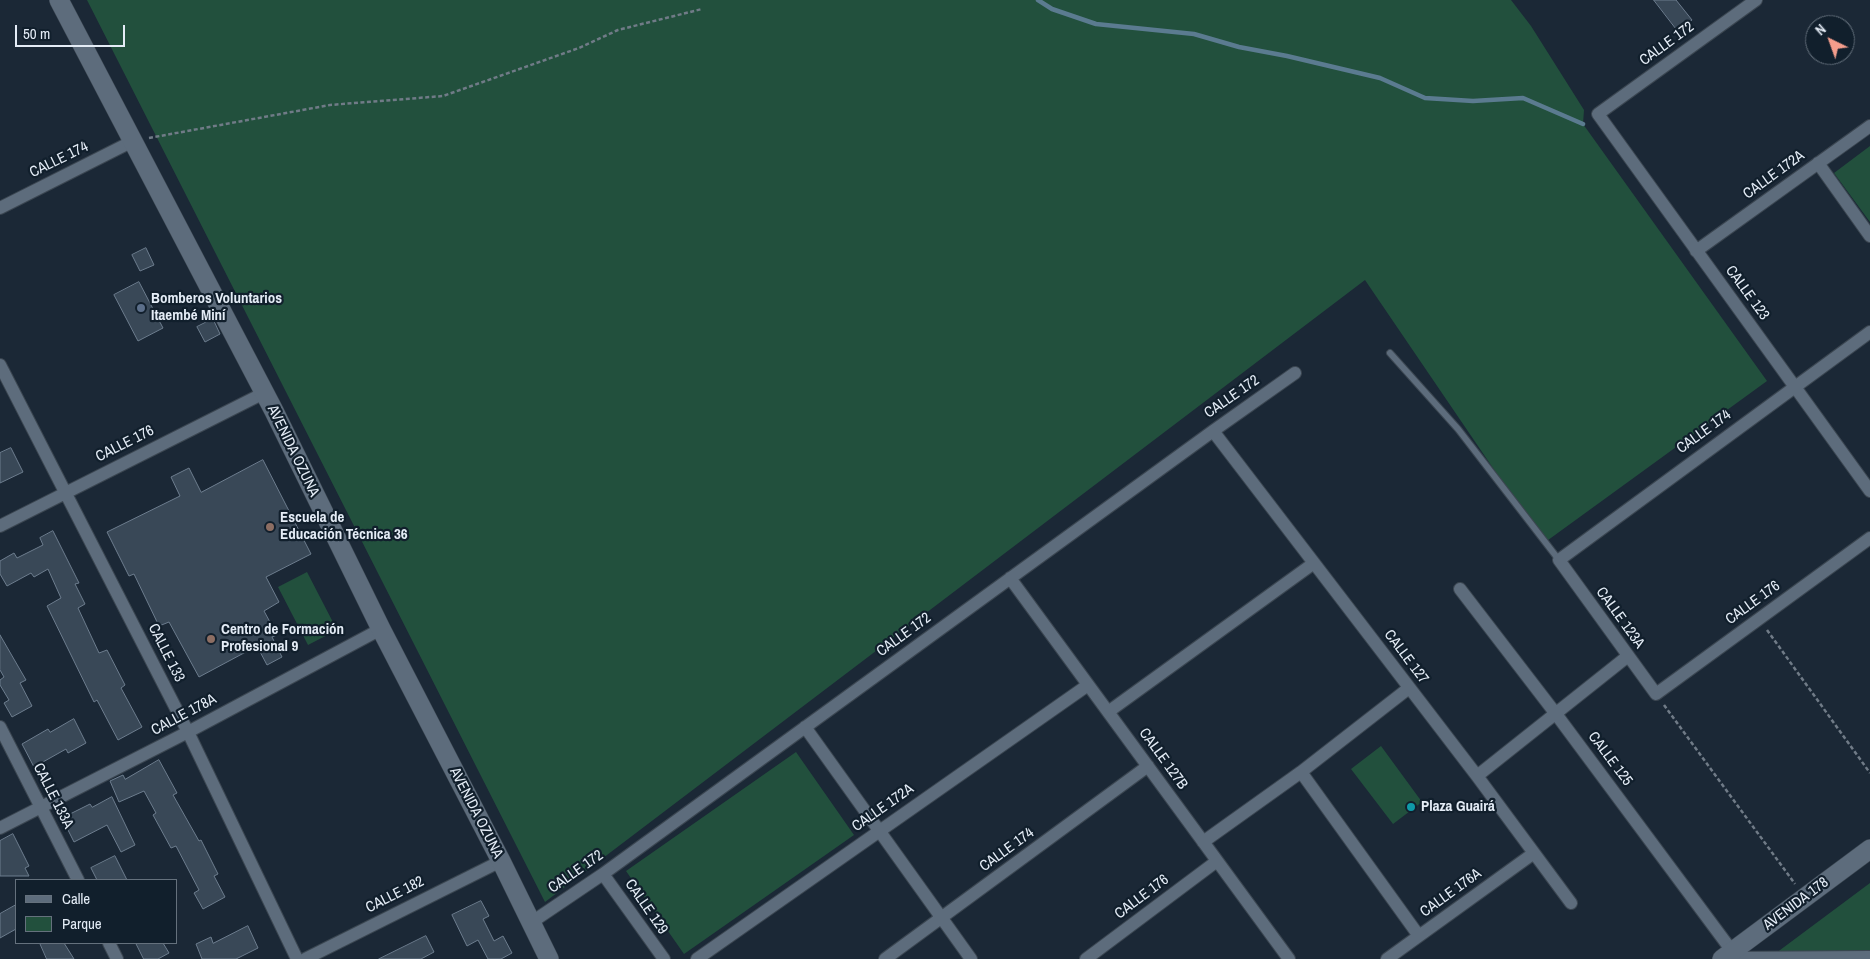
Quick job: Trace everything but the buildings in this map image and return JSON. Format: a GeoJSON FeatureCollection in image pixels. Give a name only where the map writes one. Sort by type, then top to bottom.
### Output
{"type":"FeatureCollection","features":[{"type":"Feature","properties":{"kind":"main road","name":"AVENIDA OZUNA"},"geometry":{"type":"LineString","coordinates":[[59,0],[264,393],[381,629],[501,861],[549,959]]}},
{"type":"Feature","properties":{"kind":"main road","name":"AVENIDA 178"},"geometry":{"type":"LineString","coordinates":[[1724,957],[1870,848]]}},
{"type":"Feature","properties":{"kind":"street","name":"CALLE 172"},"geometry":{"type":"LineString","coordinates":[[1598,114],[1756,0]]}},
{"type":"Feature","properties":{"kind":"street","name":"CALLE 123"},"geometry":{"type":"LineString","coordinates":[[1598,114],[1870,491]]}},
{"type":"Feature","properties":{"kind":"street","name":"CALLE 172A"},"geometry":{"type":"LineString","coordinates":[[1696,250],[1870,126]]}},
{"type":"Feature","properties":{"kind":"street","name":"CALLE 174"},"geometry":{"type":"LineString","coordinates":[[0,208],[133,141]]}},
{"type":"Feature","properties":{"kind":"street"},"geometry":{"type":"LineString","coordinates":[[1818,163],[1870,236]]}},
{"type":"Feature","properties":{"kind":"street","name":"CALLE 174"},"geometry":{"type":"LineString","coordinates":[[1558,560],[1870,332]]}},
{"type":"Feature","properties":{"kind":"street","name":"CALLE 133"},"geometry":{"type":"LineString","coordinates":[[0,365],[188,732],[297,959]]}},
{"type":"Feature","properties":{"kind":"street","name":"CALLE 172"},"geometry":{"type":"LineString","coordinates":[[532,922],[603,874],[1295,373]]}},
{"type":"Feature","properties":{"kind":"street","name":"CALLE 176"},"geometry":{"type":"LineString","coordinates":[[0,526],[264,393]]}},
{"type":"Feature","properties":{"kind":"street","name":"CALLE 127"},"geometry":{"type":"LineString","coordinates":[[1213,431],[1477,776],[1571,903]]}},
{"type":"Feature","properties":{"kind":"street","name":"CALLE 176"},"geometry":{"type":"LineString","coordinates":[[1656,694],[1870,538]]}},
{"type":"Feature","properties":{"kind":"street","name":"CALLE 123A"},"geometry":{"type":"LineString","coordinates":[[1558,560],[1656,694]]}},
{"type":"Feature","properties":{"kind":"street"},"geometry":{"type":"LineString","coordinates":[[1108,712],[1314,563]]}},
{"type":"Feature","properties":{"kind":"street","name":"CALLE 127B"},"geometry":{"type":"LineString","coordinates":[[1010,578],[1289,959]]}},
{"type":"Feature","properties":{"kind":"street","name":"CALLE 125"},"geometry":{"type":"LineString","coordinates":[[1460,589],[1556,714],[1724,957]]}},
{"type":"Feature","properties":{"kind":"street","name":"CALLE 178A"},"geometry":{"type":"LineString","coordinates":[[0,828],[188,732],[381,629]]}},
{"type":"Feature","properties":{"kind":"street"},"geometry":{"type":"LineString","coordinates":[[1477,776],[1628,656]]}},
{"type":"Feature","properties":{"kind":"street","name":"CALLE 172A"},"geometry":{"type":"LineString","coordinates":[[697,959],[1088,685]]}},
{"type":"Feature","properties":{"kind":"street"},"geometry":{"type":"LineString","coordinates":[[1203,842],[1301,772],[1409,688]]}},
{"type":"Feature","properties":{"kind":"street","name":"CALLE 133A"},"geometry":{"type":"LineString","coordinates":[[0,727],[77,879]]}},
{"type":"Feature","properties":{"kind":"street"},"geometry":{"type":"LineString","coordinates":[[805,727],[971,959]]}},
{"type":"Feature","properties":{"kind":"street","name":"CALLE 174"},"geometry":{"type":"LineString","coordinates":[[886,959],[1148,766]]}},
{"type":"Feature","properties":{"kind":"street"},"geometry":{"type":"LineString","coordinates":[[1301,772],[1419,936]]}},
{"type":"Feature","properties":{"kind":"street","name":"CALLE 176A"},"geometry":{"type":"LineString","coordinates":[[1387,959],[1534,853]]}},
{"type":"Feature","properties":{"kind":"street","name":"CALLE 182"},"geometry":{"type":"LineString","coordinates":[[305,959],[501,861]]}},
{"type":"Feature","properties":{"kind":"street","name":"CALLE 176"},"geometry":{"type":"LineString","coordinates":[[1086,959],[1217,861]]}},
{"type":"Feature","properties":{"kind":"street","name":"CALLE 129"},"geometry":{"type":"LineString","coordinates":[[603,874],[664,959]]}},
{"type":"Feature","properties":{"kind":"street"},"geometry":{"type":"LineString","coordinates":[[110,944],[118,959]]}},
{"type":"Feature","properties":{"kind":"street"},"geometry":{"type":"LineString","coordinates":[[1724,957],[1870,957]]}},
{"type":"Feature","properties":{"kind":"lane"},"geometry":{"type":"LineString","coordinates":[[1390,353],[1458,429],[1558,560]]}},
{"type":"Feature","properties":{"kind":"path"},"geometry":{"type":"LineString","coordinates":[[133,141],[330,104],[443,96],[579,48],[618,30],[702,9]]}},
{"type":"Feature","properties":{"kind":"path"},"geometry":{"type":"LineString","coordinates":[[1759,619],[1870,773]]}},
{"type":"Feature","properties":{"kind":"path"},"geometry":{"type":"LineString","coordinates":[[1656,694],[1804,897]]}},
{"type":"Feature","properties":{"kind":"green space"},"geometry":{"type":"Polygon","coordinates":[[[87,0],[1511,0],[1531,26],[1584,110],[1583,124],[1767,381],[1544,543],[1365,280],[545,902],[87,0]]]}},
{"type":"Feature","properties":{"kind":"green space"},"geometry":{"type":"Polygon","coordinates":[[[1870,146],[1870,222],[1834,173],[1870,146]]]}},
{"type":"Feature","properties":{"kind":"green space"},"geometry":{"type":"Polygon","coordinates":[[[307,572],[337,630],[308,645],[278,587],[307,572]]]}},
{"type":"Feature","properties":{"kind":"green space"},"geometry":{"type":"Polygon","coordinates":[[[1381,746],[1422,802],[1393,824],[1351,769],[1381,746]]]}},
{"type":"Feature","properties":{"kind":"green space"},"geometry":{"type":"Polygon","coordinates":[[[796,752],[854,835],[684,954],[626,871],[796,752]]]}},
{"type":"Feature","properties":{"kind":"green space"},"geometry":{"type":"Polygon","coordinates":[[[1870,883],[1870,959],[1768,959],[1870,883]]]}},
{"type":"Feature","properties":{"kind":"waterway"},"geometry":{"type":"LineString","coordinates":[[1038,0],[1052,9],[1096,24],[1194,34],[1239,47],[1287,56],[1380,78],[1425,98],[1473,101],[1523,98],[1583,124]]}},
{"type":"Feature","properties":{"kind":"place","name":"Bomberos Voluntarios Itaembé Miní"},"geometry":{"type":"Point","coordinates":[141,308]}},
{"type":"Feature","properties":{"kind":"place","name":"Escuela de Educación Técnica 36"},"geometry":{"type":"Point","coordinates":[270,527]}},
{"type":"Feature","properties":{"kind":"place","name":"Centro de Formación Profesional 9"},"geometry":{"type":"Point","coordinates":[211,639]}},
{"type":"Feature","properties":{"kind":"place","name":"Plaza Guairá"},"geometry":{"type":"Point","coordinates":[1411,807]}}]}
